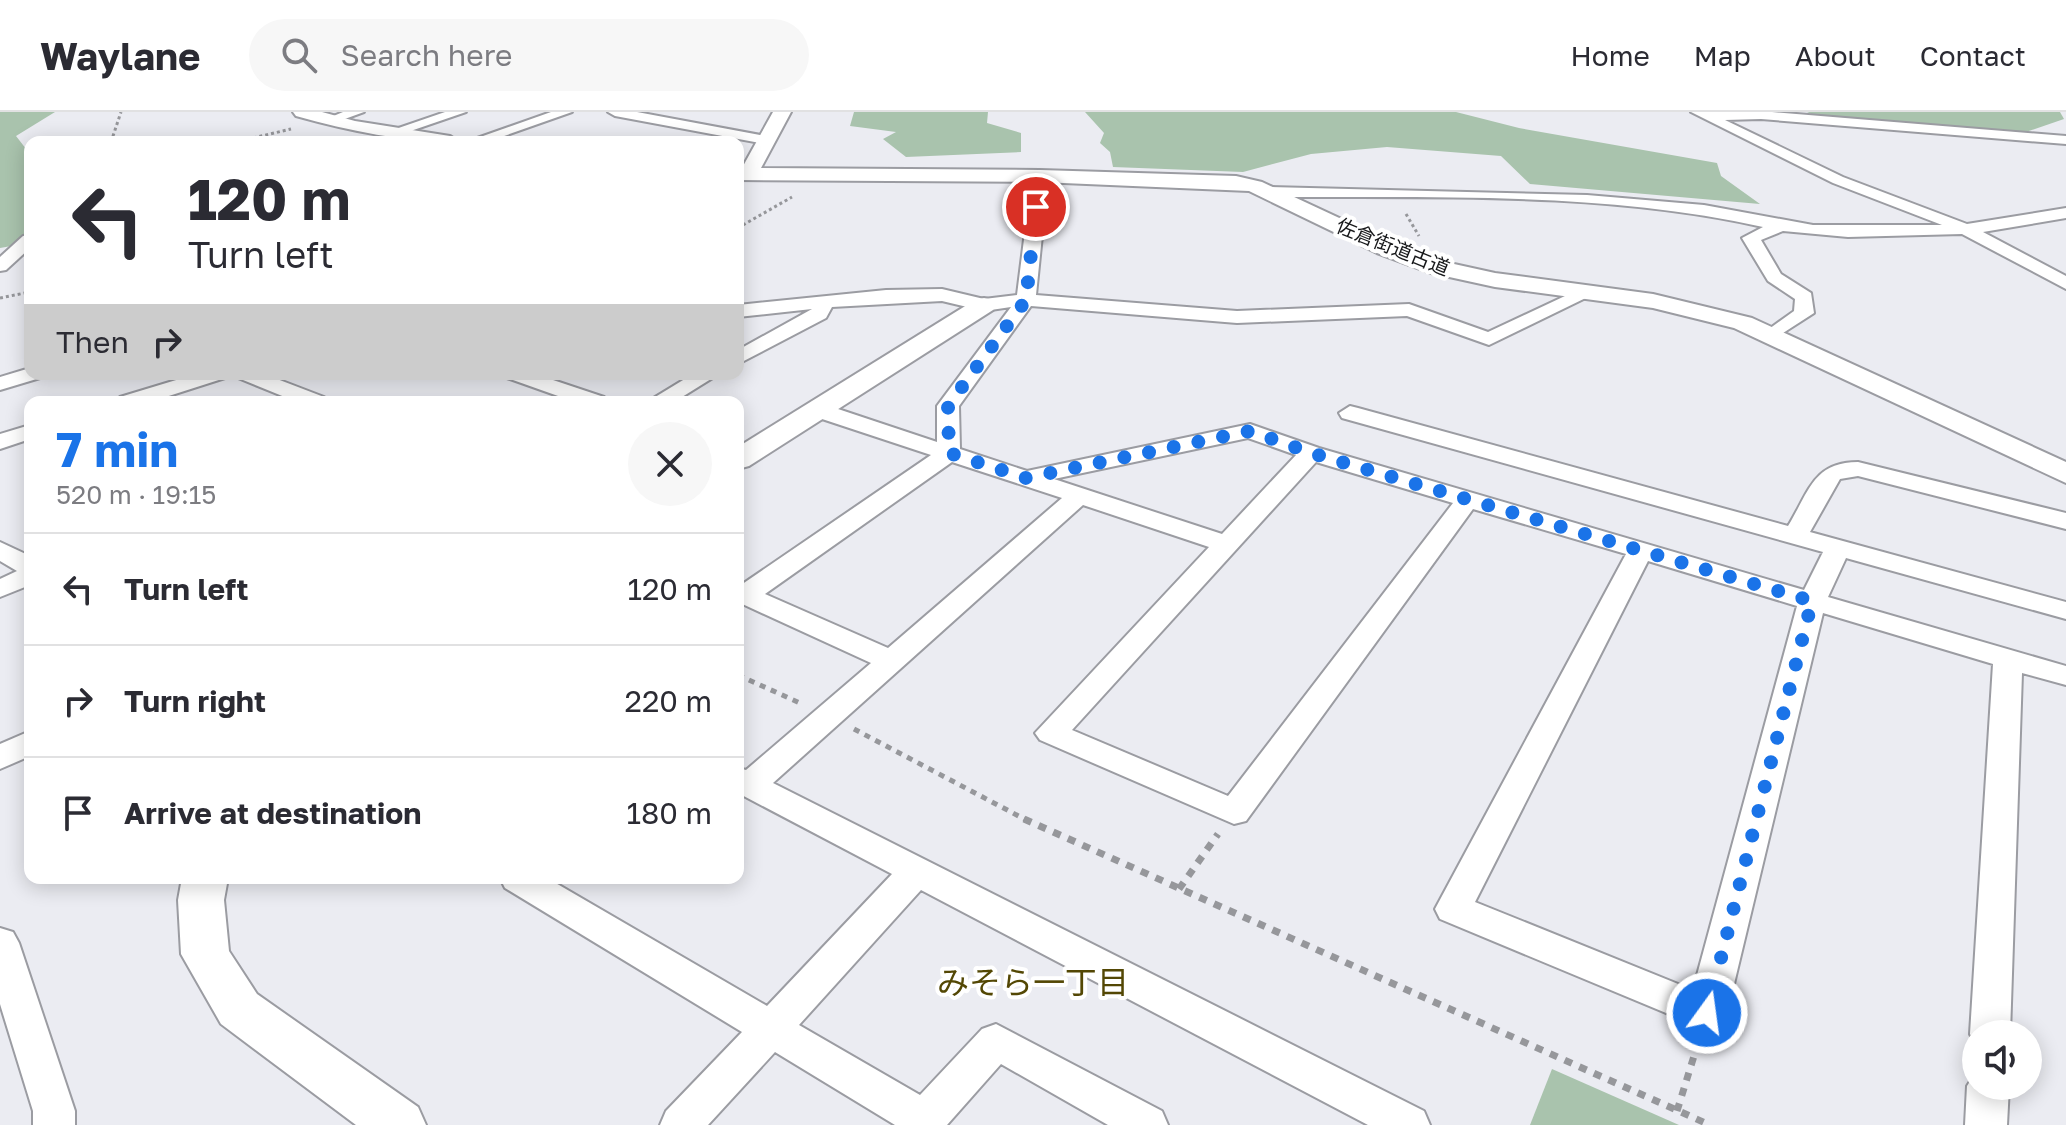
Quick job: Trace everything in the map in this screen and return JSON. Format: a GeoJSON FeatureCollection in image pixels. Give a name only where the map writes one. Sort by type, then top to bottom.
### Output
{"type":"FeatureCollection","features":[{"type":"Feature","properties":{"kind":"street"},"geometry":{"type":"LineString","coordinates":[[302,112],[411,136]]}},
{"type":"Feature","properties":{"kind":"street"},"geometry":{"type":"LineString","coordinates":[[331,120],[357,112]]}},
{"type":"Feature","properties":{"kind":"street"},"geometry":{"type":"LineString","coordinates":[[391,133],[459,112]]}},
{"type":"Feature","properties":{"kind":"street"},"geometry":{"type":"LineString","coordinates":[[491,136],[565,112]]}},
{"type":"Feature","properties":{"kind":"street"},"geometry":{"type":"LineString","coordinates":[[615,112],[766,140]]}},
{"type":"Feature","properties":{"kind":"street"},"geometry":{"type":"LineString","coordinates":[[744,173],[781,112]]}},
{"type":"Feature","properties":{"kind":"street"},"geometry":{"type":"LineString","coordinates":[[1702,114],[1761,115],[2066,140]]}},
{"type":"Feature","properties":{"kind":"street"},"geometry":{"type":"LineString","coordinates":[[1702,114],[1838,180],[1961,227],[2066,283]]}},
{"type":"Feature","properties":{"kind":"street","name":"佐倉街道古道"},"geometry":{"type":"LineString","coordinates":[[744,174],[1040,176],[1236,182],[1268,192],[1385,248],[1439,268],[1495,280],[1684,307],[1772,334],[2066,474]]}},
{"type":"Feature","properties":{"kind":"street"},"geometry":{"type":"LineString","coordinates":[[949,453],[948,406],[1026,300],[1040,176]]}},
{"type":"Feature","properties":{"kind":"street"},"geometry":{"type":"LineString","coordinates":[[1268,192],[1528,196],[1696,209],[1781,226],[1866,232],[1961,227],[2066,213]]}},
{"type":"Feature","properties":{"kind":"street"},"geometry":{"type":"LineString","coordinates":[[1772,334],[1804,313],[1804,297],[1774,277],[1751,238],[1781,226]]}},
{"type":"Feature","properties":{"kind":"street"},"geometry":{"type":"LineString","coordinates":[[0,266],[24,244]]}},
{"type":"Feature","properties":{"kind":"street"},"geometry":{"type":"LineString","coordinates":[[744,310],[825,301],[942,295],[984,305],[1026,300],[1237,317],[1409,310],[1489,339],[1589,292]]}},
{"type":"Feature","properties":{"kind":"street"},"geometry":{"type":"LineString","coordinates":[[744,355],[819,314],[825,301]]}},
{"type":"Feature","properties":{"kind":"street"},"geometry":{"type":"LineString","coordinates":[[744,455],[984,305]]}},
{"type":"Feature","properties":{"kind":"street"},"geometry":{"type":"LineString","coordinates":[[0,384],[24,377]]}},
{"type":"Feature","properties":{"kind":"street"},"geometry":{"type":"LineString","coordinates":[[147,396],[199,380]]}},
{"type":"Feature","properties":{"kind":"street"},"geometry":{"type":"LineString","coordinates":[[260,380],[301,396]]}},
{"type":"Feature","properties":{"kind":"street"},"geometry":{"type":"LineString","coordinates":[[532,380],[578,396]]}},
{"type":"Feature","properties":{"kind":"street"},"geometry":{"type":"LineString","coordinates":[[669,396],[698,380]]}},
{"type":"Feature","properties":{"kind":"street"},"geometry":{"type":"LineString","coordinates":[[818,410],[1224,543]]}},
{"type":"Feature","properties":{"kind":"street"},"geometry":{"type":"LineString","coordinates":[[1350,413],[2066,611]]}},
{"type":"Feature","properties":{"kind":"street"},"geometry":{"type":"LineString","coordinates":[[1026,478],[1250,431],[1311,453],[2066,676]]}},
{"type":"Feature","properties":{"kind":"street"},"geometry":{"type":"LineString","coordinates":[[0,442],[24,434]]}},
{"type":"Feature","properties":{"kind":"street"},"geometry":{"type":"LineString","coordinates":[[891,661],[745,595],[949,453]]}},
{"type":"Feature","properties":{"kind":"street"},"geometry":{"type":"LineString","coordinates":[[1311,453],[1224,543],[1051,733],[1234,812],[1468,499]]}},
{"type":"Feature","properties":{"kind":"street"},"geometry":{"type":"LineString","coordinates":[[1796,535],[1831,474],[1842,469],[1858,469],[2066,521]]}},
{"type":"Feature","properties":{"kind":"street"},"geometry":{"type":"LineString","coordinates":[[1079,496],[829,716],[744,782],[1409,1125]]}},
{"type":"Feature","properties":{"kind":"street"},"geometry":{"type":"LineString","coordinates":[[1641,550],[1453,909],[1707,1013],[1812,601],[1839,547]]}},
{"type":"Feature","properties":{"kind":"street"},"geometry":{"type":"LineString","coordinates":[[0,550],[24,564]]}},
{"type":"Feature","properties":{"kind":"street"},"geometry":{"type":"LineString","coordinates":[[0,589],[24,578]]}},
{"type":"Feature","properties":{"kind":"street"},"geometry":{"type":"LineString","coordinates":[[1991,1020],[2008,659]]}},
{"type":"Feature","properties":{"kind":"street"},"geometry":{"type":"LineString","coordinates":[[0,758],[24,745]]}},
{"type":"Feature","properties":{"kind":"street"},"geometry":{"type":"LineString","coordinates":[[681,1125],[918,870]]}},
{"type":"Feature","properties":{"kind":"street"},"geometry":{"type":"LineString","coordinates":[[204,884],[201,900],[205,954],[239,1009],[399,1125]]}},
{"type":"Feature","properties":{"kind":"street"},"geometry":{"type":"LineString","coordinates":[[528,884],[922,1123],[996,1041],[1147,1125]]}},
{"type":"Feature","properties":{"kind":"street"},"geometry":{"type":"LineString","coordinates":[[0,943],[54,1111],[54,1125]]}},
{"type":"Feature","properties":{"kind":"street"},"geometry":{"type":"LineString","coordinates":[[1986,1125],[1987,1100]]}},
{"type":"Feature","properties":{"kind":"path"},"geometry":{"type":"LineString","coordinates":[[113,136],[121,112]]}},
{"type":"Feature","properties":{"kind":"path"},"geometry":{"type":"LineString","coordinates":[[262,136],[331,120]]}},
{"type":"Feature","properties":{"kind":"path"},"geometry":{"type":"LineString","coordinates":[[744,224],[831,175]]}},
{"type":"Feature","properties":{"kind":"path"},"geometry":{"type":"LineString","coordinates":[[0,298],[24,293]]}},
{"type":"Feature","properties":{"kind":"path"},"geometry":{"type":"LineString","coordinates":[[744,678],[829,716],[1037,826],[1710,1125]]}},
{"type":"Feature","properties":{"kind":"path"},"geometry":{"type":"LineString","coordinates":[[1179,889],[1234,812]]}},
{"type":"Feature","properties":{"kind":"path"},"geometry":{"type":"LineString","coordinates":[[1677,1111],[1707,1013]]}},
{"type":"Feature","properties":{"kind":"green space"},"geometry":{"type":"Polygon","coordinates":[[[0,112],[55,112],[16,136],[24,146],[24,239],[17,245],[0,248],[0,112]]]}},
{"type":"Feature","properties":{"kind":"green space"},"geometry":{"type":"Polygon","coordinates":[[[854,112],[988,112],[987,123],[1021,133],[1021,152],[906,157],[883,139],[896,132],[850,126],[854,112]]]}},
{"type":"Feature","properties":{"kind":"green space"},"geometry":{"type":"Polygon","coordinates":[[[1085,112],[1456,112],[1519,128],[1717,163],[1721,176],[1760,204],[1530,184],[1501,156],[1387,147],[1311,154],[1243,172],[1113,167],[1110,152],[1100,143],[1104,133],[1085,112]]]}},
{"type":"Feature","properties":{"kind":"green space"},"geometry":{"type":"Polygon","coordinates":[[[1807,112],[2060,112],[2064,119],[2017,135],[1829,122],[1807,112]]]}},
{"type":"Feature","properties":{"kind":"green space"},"geometry":{"type":"Polygon","coordinates":[[[1552,1069],[1679,1125],[1530,1125],[1552,1069]]]}},
{"type":"Feature","properties":{"kind":"district","name":"みそら一丁目"},"geometry":{"type":"Point","coordinates":[1033,983]}},
{"type":"Feature","properties":{"kind":"route"},"geometry":{"type":"LineString","coordinates":[[1036,207],[1026,300],[948,406],[949,453],[1026,478],[1250,431],[1311,453],[1812,601],[1707,1013]]}}]}
